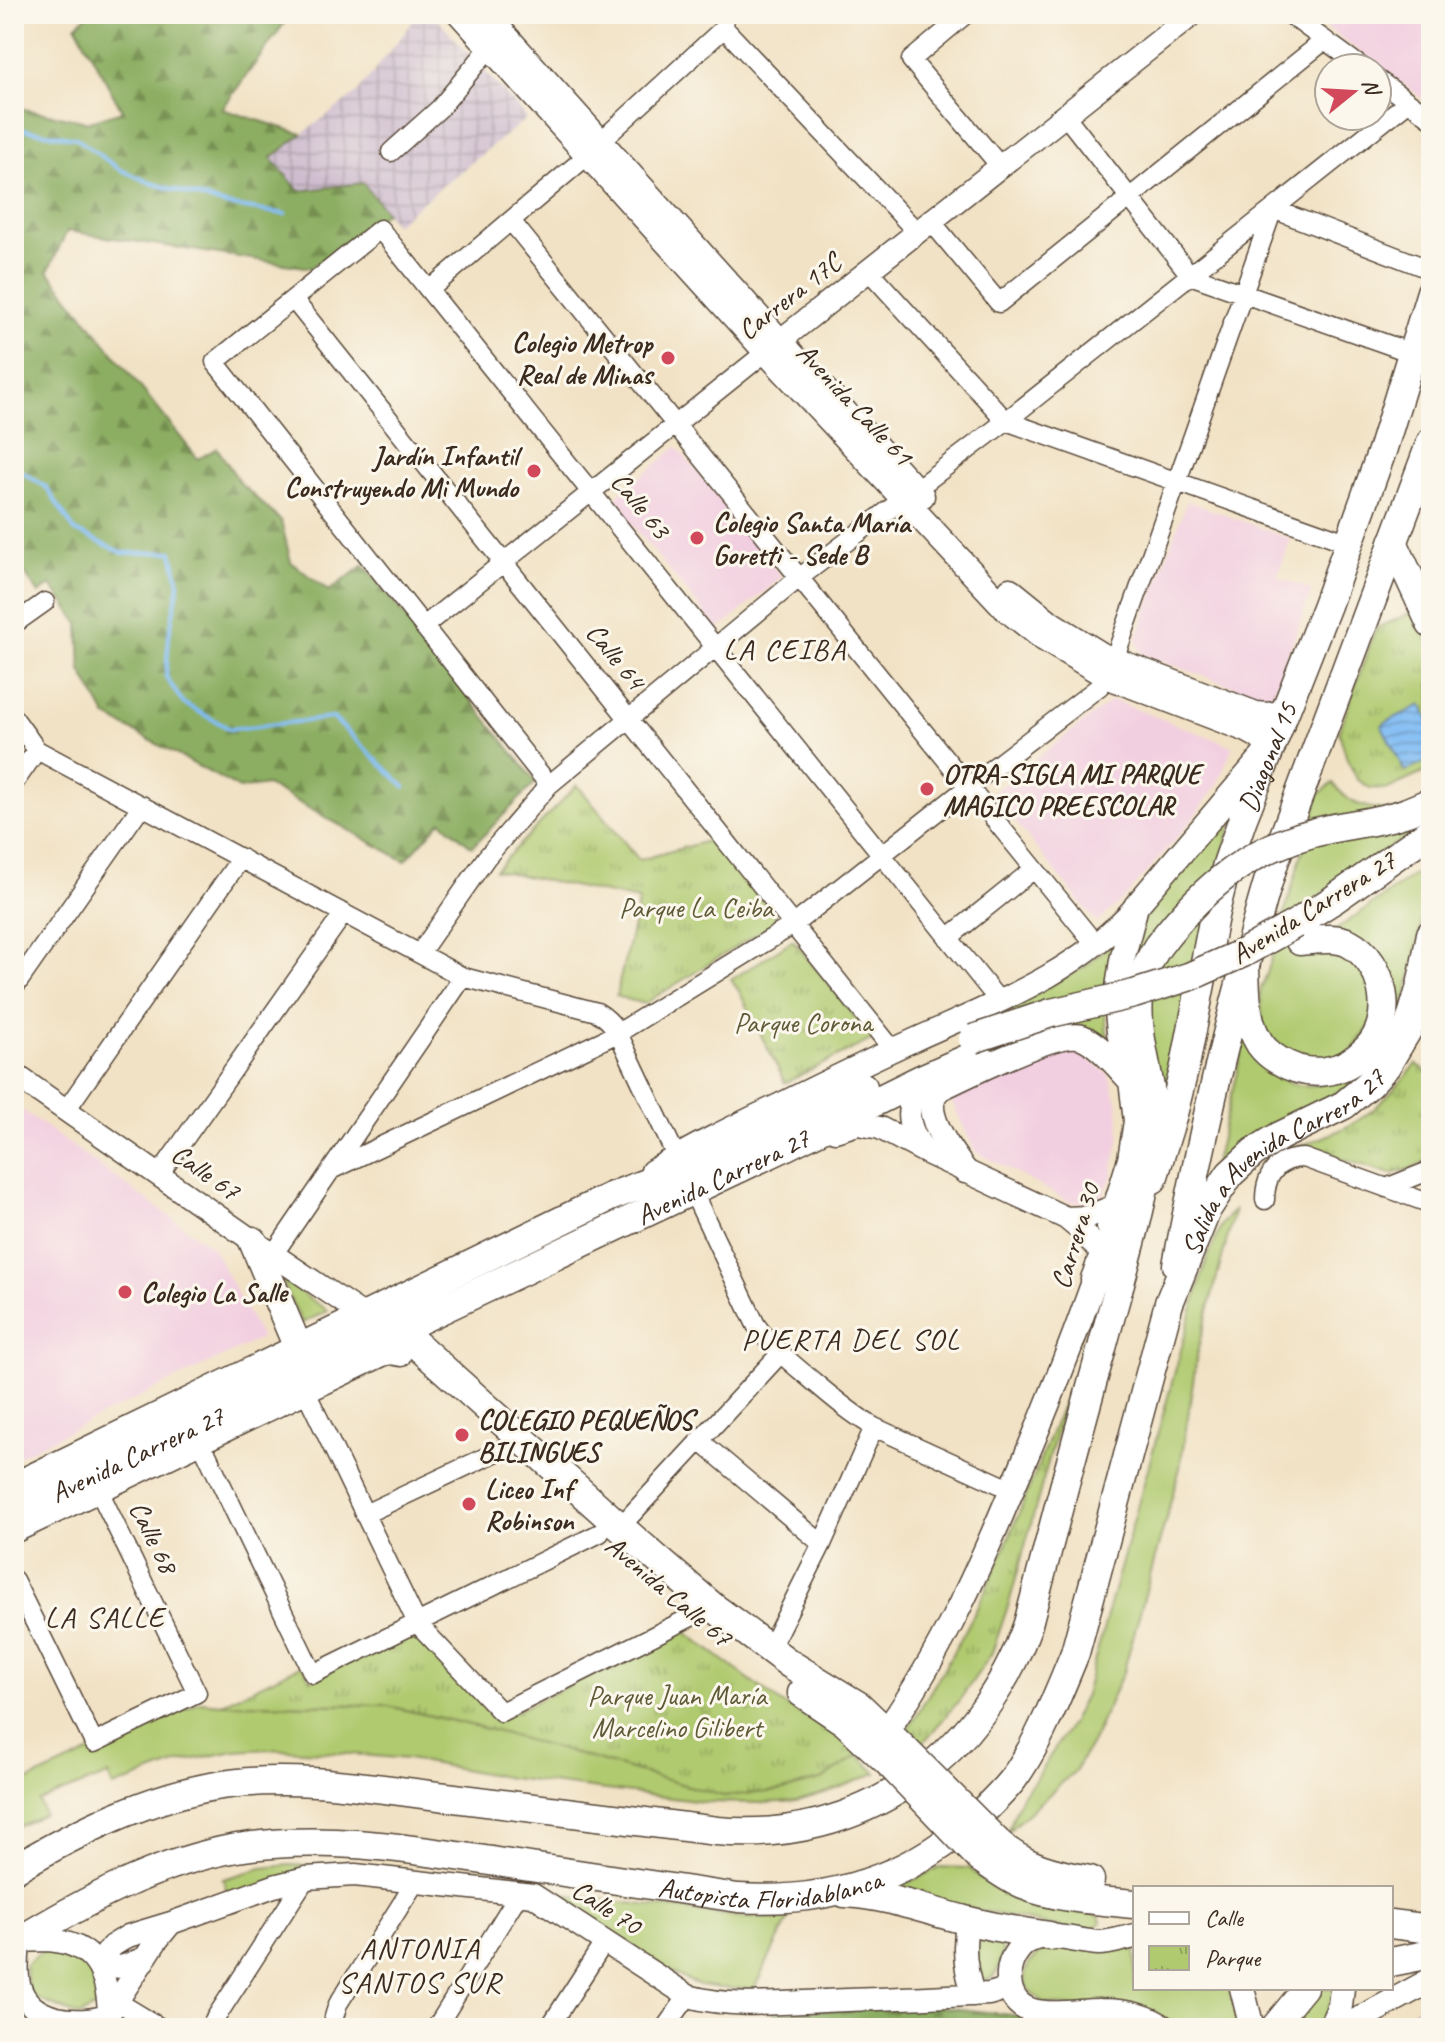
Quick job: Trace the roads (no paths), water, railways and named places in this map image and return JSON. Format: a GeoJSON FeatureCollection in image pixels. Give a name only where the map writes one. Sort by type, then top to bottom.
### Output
{"type":"FeatureCollection","features":[{"type":"Feature","properties":{"kind":"main road","name":"Avenida Calle 61"},"geometry":{"type":"LineString","coordinates":[[460,14],[499,27],[594,148],[773,347],[910,494],[1014,595],[1110,668],[1247,730],[1271,747]]}},
{"type":"Feature","properties":{"kind":"main road","name":"Diagonal 15"},"geometry":{"type":"LineString","coordinates":[[1134,1229],[1160,1161],[1172,1118],[1227,864],[1349,543],[1387,436],[1431,292]]}},
{"type":"Feature","properties":{"kind":"main road","name":"Diagonal 15"},"geometry":{"type":"LineString","coordinates":[[1169,1303],[1214,1087],[1256,920],[1276,857],[1431,442]]}},
{"type":"Feature","properties":{"kind":"main road"},"geometry":{"type":"LineString","coordinates":[[1393,542],[1431,624]]}},
{"type":"Feature","properties":{"kind":"main road","name":"Avenida Calle 61"},"geometry":{"type":"LineString","coordinates":[[1110,668],[1256,714],[1285,713]]}},
{"type":"Feature","properties":{"kind":"main road","name":"Carrera 30"},"geometry":{"type":"LineString","coordinates":[[888,1747],[985,1554],[1055,1390],[1098,1266],[1130,1159],[1136,1121],[1116,1002],[1122,960],[1136,906],[1271,747]]}},
{"type":"Feature","properties":{"kind":"main road"},"geometry":{"type":"LineString","coordinates":[[1134,1229],[1152,1144],[1152,1097],[1137,1007],[1142,981],[1158,946],[1202,894],[1227,873],[1272,846],[1334,828],[1379,821],[1419,807]]}},
{"type":"Feature","properties":{"kind":"main road","name":"Avenida Carrera 27"},"geometry":{"type":"LineString","coordinates":[[1298,932],[1333,900],[1431,831]]}},
{"type":"Feature","properties":{"kind":"main road","name":"Avenida Carrera 27"},"geometry":{"type":"LineString","coordinates":[[14,1512],[395,1345],[692,1190],[921,1079],[976,1046],[1051,1013],[1134,994],[1191,976],[1298,932],[1431,852]]}},
{"type":"Feature","properties":{"kind":"main road"},"geometry":{"type":"LineString","coordinates":[[1245,967],[1248,1018],[1259,1043],[1268,1054],[1292,1069],[1305,1072],[1333,1071],[1346,1066],[1368,1049],[1376,1037],[1384,1011],[1384,997],[1376,970],[1358,949],[1346,941],[1298,932]]}},
{"type":"Feature","properties":{"kind":"main road","name":"Salida a Avenida Carrera 27"},"geometry":{"type":"LineString","coordinates":[[1169,1303],[1207,1209],[1240,1163],[1267,1143],[1344,1105],[1386,1066],[1423,1010],[1421,986],[1431,934]]}},
{"type":"Feature","properties":{"kind":"main road"},"geometry":{"type":"LineString","coordinates":[[965,1171],[934,1118],[932,1097],[941,1088],[1066,1036],[1088,1040],[1131,1081]]}},
{"type":"Feature","properties":{"kind":"main road","name":"Avenida Carrera 27"},"geometry":{"type":"LineString","coordinates":[[14,1487],[610,1197],[715,1156],[936,1054],[976,1046]]}},
{"type":"Feature","properties":{"kind":"main road"},"geometry":{"type":"LineString","coordinates":[[1098,1266],[1152,1144]]}},
{"type":"Feature","properties":{"kind":"main road","name":"Autopista Floridablanca"},"geometry":{"type":"LineString","coordinates":[[14,1869],[64,1842],[156,1801],[221,1785],[256,1782],[355,1786],[737,1833],[808,1827],[847,1815],[892,1794],[931,1768],[969,1729],[992,1698],[1020,1645],[1134,1229]]}},
{"type":"Feature","properties":{"kind":"main road"},"geometry":{"type":"LineString","coordinates":[[263,1248],[299,1350]]}},
{"type":"Feature","properties":{"kind":"main road","name":"Autopista Floridablanca"},"geometry":{"type":"LineString","coordinates":[[17,1942],[107,1891],[164,1868],[236,1848],[297,1843],[347,1843],[407,1849],[738,1898],[790,1899],[832,1893],[900,1870],[943,1845],[966,1827],[1013,1779],[1033,1746],[1075,1653],[1169,1303]]}},
{"type":"Feature","properties":{"kind":"main road","name":"Avenida Calle 67"},"geometry":{"type":"LineString","coordinates":[[366,1317],[395,1345],[408,1337],[513,1444],[610,1530],[695,1615],[758,1665],[888,1747]]}},
{"type":"Feature","properties":{"kind":"main road","name":"Avenida Calle 67"},"geometry":{"type":"LineString","coordinates":[[610,1530],[769,1650],[850,1700],[888,1747],[988,1850],[1007,1877],[1047,1892],[1133,1904]]}},
{"type":"Feature","properties":{"kind":"main road","name":"Avenida Calle 67"},"geometry":{"type":"LineString","coordinates":[[988,1850],[1044,1871],[1133,1887]]}},
{"type":"Feature","properties":{"kind":"main road"},"geometry":{"type":"LineString","coordinates":[[832,1893],[870,1895],[968,1921],[1050,1936],[1101,1943],[1133,1936]]}},
{"type":"Feature","properties":{"kind":"main road"},"geometry":{"type":"LineString","coordinates":[[1101,1943],[1109,1937],[1114,1922],[1112,1912],[1104,1901]]}},
{"type":"Feature","properties":{"kind":"main road"},"geometry":{"type":"LineString","coordinates":[[1393,1924],[1431,1930]]}},
{"type":"Feature","properties":{"kind":"main road"},"geometry":{"type":"LineString","coordinates":[[1393,1938],[1431,1930]]}},
{"type":"Feature","properties":{"kind":"main road"},"geometry":{"type":"LineString","coordinates":[[1050,1936],[1030,1941],[1016,1953],[1009,1969],[1010,1988],[1020,2004],[1049,2014],[1122,2012],[1155,2021],[1164,2028]]}},
{"type":"Feature","properties":{"kind":"main road"},"geometry":{"type":"LineString","coordinates":[[1393,1962],[1431,1954]]}},
{"type":"Feature","properties":{"kind":"main road"},"geometry":{"type":"LineString","coordinates":[[1343,2028],[1431,1980]]}},
{"type":"Feature","properties":{"kind":"main road"},"geometry":{"type":"LineString","coordinates":[[1242,1990],[1252,2028]]}},
{"type":"Feature","properties":{"kind":"main road"},"geometry":{"type":"LineString","coordinates":[[1272,2028],[1303,1990]]}},
{"type":"Feature","properties":{"kind":"main road"},"geometry":{"type":"LineString","coordinates":[[1330,2028],[1340,2006],[1342,1990]]}},
{"type":"Feature","properties":{"kind":"street"},"geometry":{"type":"LineString","coordinates":[[966,14],[911,60],[1000,166]]}},
{"type":"Feature","properties":{"kind":"street","name":"Carrera 17C"},"geometry":{"type":"LineString","coordinates":[[424,626],[1193,14]]}},
{"type":"Feature","properties":{"kind":"street"},"geometry":{"type":"LineString","coordinates":[[1289,14],[1341,52]]}},
{"type":"Feature","properties":{"kind":"street"},"geometry":{"type":"LineString","coordinates":[[429,290],[594,148],[724,21],[999,303],[1325,40]]}},
{"type":"Feature","properties":{"kind":"street"},"geometry":{"type":"LineString","coordinates":[[391,152],[440,108],[499,27]]}},
{"type":"Feature","properties":{"kind":"street"},"geometry":{"type":"LineString","coordinates":[[1393,91],[1431,118]]}},
{"type":"Feature","properties":{"kind":"street"},"geometry":{"type":"LineString","coordinates":[[420,953],[486,858],[549,785],[799,578],[1006,421],[1408,102]]}},
{"type":"Feature","properties":{"kind":"street"},"geometry":{"type":"LineString","coordinates":[[1065,115],[1190,275],[1412,353]]}},
{"type":"Feature","properties":{"kind":"street"},"geometry":{"type":"LineString","coordinates":[[1273,209],[1431,270]]}},
{"type":"Feature","properties":{"kind":"street"},"geometry":{"type":"LineString","coordinates":[[331,1170],[618,1033],[793,925],[1100,686],[1110,668],[1273,209]]}},
{"type":"Feature","properties":{"kind":"street"},"geometry":{"type":"LineString","coordinates":[[511,221],[1096,945]]}},
{"type":"Feature","properties":{"kind":"street","name":"Calle 63"},"geometry":{"type":"LineString","coordinates":[[293,299],[380,229],[999,1001],[1021,1053]]}},
{"type":"Feature","properties":{"kind":"street"},"geometry":{"type":"LineString","coordinates":[[869,271],[1006,421],[1349,543]]}},
{"type":"Feature","properties":{"kind":"street"},"geometry":{"type":"LineString","coordinates":[[293,299],[215,362],[549,785]]}},
{"type":"Feature","properties":{"kind":"street","name":"Calle 64"},"geometry":{"type":"LineString","coordinates":[[293,299],[893,1050]]}},
{"type":"Feature","properties":{"kind":"street"},"geometry":{"type":"LineString","coordinates":[[14,624],[45,602]]}},
{"type":"Feature","properties":{"kind":"street"},"geometry":{"type":"LineString","coordinates":[[14,718],[37,750],[463,977],[605,1016],[618,1033],[676,1156]]}},
{"type":"Feature","properties":{"kind":"street"},"geometry":{"type":"LineString","coordinates":[[14,783],[37,750]]}},
{"type":"Feature","properties":{"kind":"street"},"geometry":{"type":"LineString","coordinates":[[14,988],[142,805]]}},
{"type":"Feature","properties":{"kind":"street"},"geometry":{"type":"LineString","coordinates":[[66,1110],[241,858]]}},
{"type":"Feature","properties":{"kind":"street"},"geometry":{"type":"LineString","coordinates":[[948,938],[1034,869]]}},
{"type":"Feature","properties":{"kind":"street","name":"Avenida Carrera 27"},"geometry":{"type":"LineString","coordinates":[[610,1197],[702,1142],[1051,975],[1096,945],[1136,906]]}},
{"type":"Feature","properties":{"kind":"street"},"geometry":{"type":"LineString","coordinates":[[159,1175],[344,913]]}},
{"type":"Feature","properties":{"kind":"street"},"geometry":{"type":"LineString","coordinates":[[263,1248],[331,1170],[463,977]]}},
{"type":"Feature","properties":{"kind":"street","name":"Calle 67"},"geometry":{"type":"LineString","coordinates":[[14,1074],[366,1317]]}},
{"type":"Feature","properties":{"kind":"street"},"geometry":{"type":"LineString","coordinates":[[921,1079],[909,1104],[909,1117],[918,1143],[927,1153]]}},
{"type":"Feature","properties":{"kind":"street"},"geometry":{"type":"LineString","coordinates":[[369,1115],[375,1131],[387,1143]]}},
{"type":"Feature","properties":{"kind":"street"},"geometry":{"type":"LineString","coordinates":[[778,1150],[858,1124],[880,1128],[1066,1218],[1084,1233],[1098,1266]]}},
{"type":"Feature","properties":{"kind":"street"},"geometry":{"type":"LineString","coordinates":[[1265,1200],[1266,1186],[1275,1169],[1293,1158],[1314,1161],[1431,1204]]}},
{"type":"Feature","properties":{"kind":"street"},"geometry":{"type":"LineString","coordinates":[[1386,1188],[1431,1170]]}},
{"type":"Feature","properties":{"kind":"street"},"geometry":{"type":"LineString","coordinates":[[692,1190],[756,1325],[780,1354],[853,1415],[1012,1490]]}},
{"type":"Feature","properties":{"kind":"street"},"geometry":{"type":"LineString","coordinates":[[1066,1218],[1087,1217],[1115,1206]]}},
{"type":"Feature","properties":{"kind":"street"},"geometry":{"type":"LineString","coordinates":[[14,1534],[390,1355],[395,1345]]}},
{"type":"Feature","properties":{"kind":"street"},"geometry":{"type":"LineString","coordinates":[[202,1444],[313,1674],[610,1530],[700,1441],[780,1354]]}},
{"type":"Feature","properties":{"kind":"street"},"geometry":{"type":"LineString","coordinates":[[307,1394],[417,1623],[501,1712],[695,1615]]}},
{"type":"Feature","properties":{"kind":"street"},"geometry":{"type":"LineString","coordinates":[[769,1650],[822,1544],[874,1427]]}},
{"type":"Feature","properties":{"kind":"street"},"geometry":{"type":"LineString","coordinates":[[700,1441],[822,1544]]}},
{"type":"Feature","properties":{"kind":"street"},"geometry":{"type":"LineString","coordinates":[[365,1514],[513,1444]]}},
{"type":"Feature","properties":{"kind":"street","name":"Calle 68"},"geometry":{"type":"LineString","coordinates":[[14,1580],[94,1743],[197,1693],[100,1493]]}},
{"type":"Feature","properties":{"kind":"street","name":"Calle 70"},"geometry":{"type":"LineString","coordinates":[[98,1965],[120,1940],[267,1888],[306,1878],[355,1875],[520,1892],[540,1899],[688,1996],[718,2002],[974,1995],[1010,1988]]}},
{"type":"Feature","properties":{"kind":"street"},"geometry":{"type":"LineString","coordinates":[[211,2025],[306,1878]]}},
{"type":"Feature","properties":{"kind":"street"},"geometry":{"type":"LineString","coordinates":[[335,2028],[338,2004],[416,1881]]}},
{"type":"Feature","properties":{"kind":"street"},"geometry":{"type":"LineString","coordinates":[[436,2028],[520,1892]]}},
{"type":"Feature","properties":{"kind":"street"},"geometry":{"type":"LineString","coordinates":[[968,1921],[965,1964],[974,1995]]}},
{"type":"Feature","properties":{"kind":"street"},"geometry":{"type":"LineString","coordinates":[[108,2015],[171,1923]]}},
{"type":"Feature","properties":{"kind":"street"},"geometry":{"type":"LineString","coordinates":[[549,2028],[605,1941]]}},
{"type":"Feature","properties":{"kind":"street"},"geometry":{"type":"LineString","coordinates":[[108,2015],[105,1978],[85,1951],[63,1942],[17,1942],[20,1987],[24,1996],[43,2013],[65,2020],[89,2020],[108,2015],[161,2028]]}},
{"type":"Feature","properties":{"kind":"street"},"geometry":{"type":"LineString","coordinates":[[98,1965],[122,1967],[145,1958]]}},
{"type":"Feature","properties":{"kind":"street"},"geometry":{"type":"LineString","coordinates":[[665,2028],[688,1996]]}},
{"type":"Feature","properties":{"kind":"water"},"geometry":{"type":"Polygon","coordinates":[[[1421,705],[1431,723],[1431,760],[1406,771],[1382,726],[1421,705]]]}},
{"type":"Feature","properties":{"kind":"waterway"},"geometry":{"type":"LineString","coordinates":[[14,128],[76,138],[119,169],[151,183],[226,205],[285,214]]}},
{"type":"Feature","properties":{"kind":"waterway"},"geometry":{"type":"LineString","coordinates":[[14,467],[46,487],[75,531],[123,553],[172,552],[179,584],[169,635],[166,677],[183,703],[230,729],[333,718],[405,787]]}},
{"type":"Feature","properties":{"kind":"place","name":"Colegio Metrop Real de Minas"},"geometry":{"type":"Point","coordinates":[668,358]}},
{"type":"Feature","properties":{"kind":"place","name":"Jardín Infantil Construyendo Mi Mundo"},"geometry":{"type":"Point","coordinates":[534,471]}},
{"type":"Feature","properties":{"kind":"place","name":"Colegio Santa María Goretti - Sede B"},"geometry":{"type":"Point","coordinates":[697,538]}},
{"type":"Feature","properties":{"kind":"place","name":"OTRA-SIGLA MI PARQUE MAGICO PREESCOLAR"},"geometry":{"type":"Point","coordinates":[927,789]}},
{"type":"Feature","properties":{"kind":"place","name":"Colegio La Salle"},"geometry":{"type":"Point","coordinates":[125,1292]}},
{"type":"Feature","properties":{"kind":"place","name":"COLEGIO PEQUEÑOS BILINGUES"},"geometry":{"type":"Point","coordinates":[462,1435]}},
{"type":"Feature","properties":{"kind":"place","name":"Liceo Inf Robinson"},"geometry":{"type":"Point","coordinates":[469,1504]}},
{"type":"Feature","properties":{"kind":"district","name":"LA CEIBA"},"geometry":{"type":"Point","coordinates":[785,649]}},
{"type":"Feature","properties":{"kind":"district","name":"PUERTA DEL SOL"},"geometry":{"type":"Point","coordinates":[851,1339]}},
{"type":"Feature","properties":{"kind":"district","name":"LA SALLE"},"geometry":{"type":"Point","coordinates":[105,1617]}},
{"type":"Feature","properties":{"kind":"district","name":"ANTONIA SANTOS SUR"},"geometry":{"type":"Point","coordinates":[420,1965]}},
{"type":"Feature","properties":{"kind":"park label","name":"Parque La Ceiba"},"geometry":{"type":"Point","coordinates":[696,907]}},
{"type":"Feature","properties":{"kind":"park label","name":"Parque Corona"},"geometry":{"type":"Point","coordinates":[803,1022]}},
{"type":"Feature","properties":{"kind":"park label","name":"Parque Juan María Marcelino Gilibert"},"geometry":{"type":"Point","coordinates":[677,1711]}}]}
